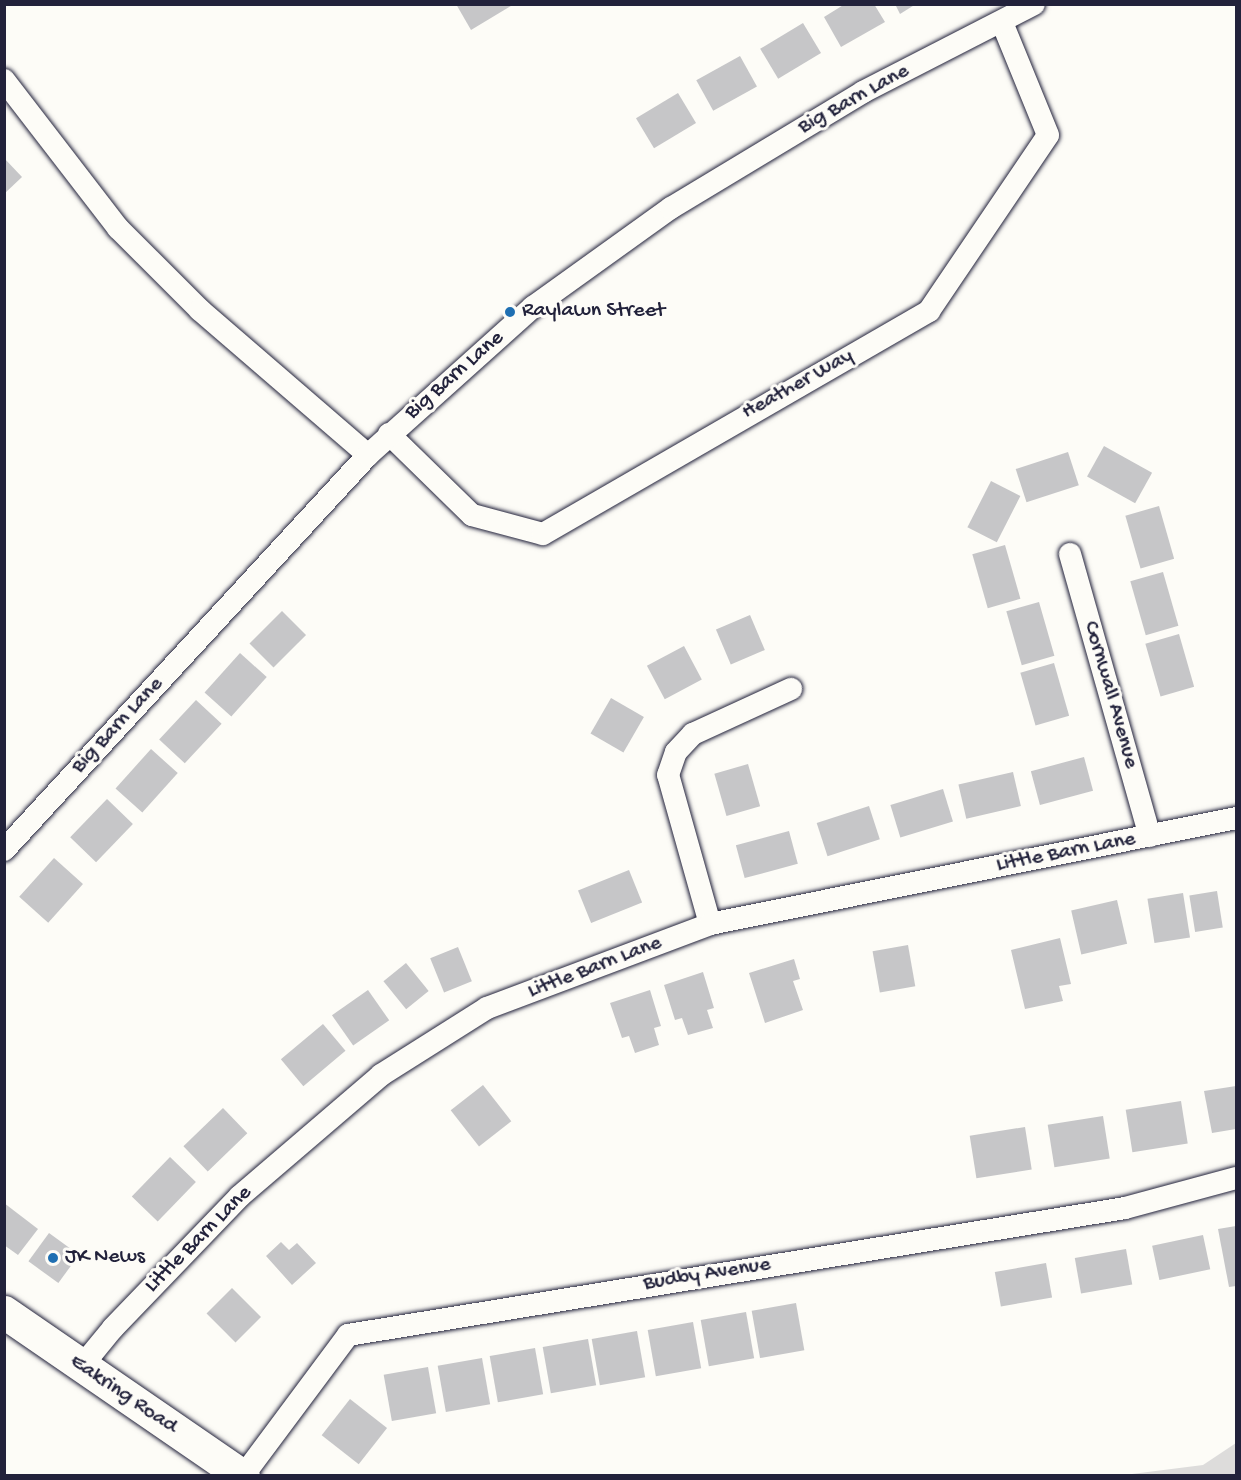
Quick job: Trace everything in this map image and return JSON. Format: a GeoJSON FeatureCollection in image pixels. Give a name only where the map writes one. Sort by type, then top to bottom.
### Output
{"type":"FeatureCollection","features":[{"type":"Feature","properties":{"kind":"street","name":"Big Barn Lane"},"geometry":{"type":"LineString","coordinates":[[4,850],[368,455],[533,307],[671,208],[863,92],[1034,4]]}},
{"type":"Feature","properties":{"kind":"street","name":"Heather Way"},"geometry":{"type":"LineString","coordinates":[[389,434],[472,515],[543,534],[771,399],[929,311],[1048,135],[1002,22]]}},
{"type":"Feature","properties":{"kind":"street"},"geometry":{"type":"LineString","coordinates":[[4,80],[117,228],[200,310],[368,455]]}},
{"type":"Feature","properties":{"kind":"street","name":"Cornwall Avenue"},"geometry":{"type":"LineString","coordinates":[[1070,554],[1150,836]]}},
{"type":"Feature","properties":{"kind":"street"},"geometry":{"type":"LineString","coordinates":[[710,924],[668,775],[676,752],[693,734],[791,689]]}},
{"type":"Feature","properties":{"kind":"street","name":"Little Barn Lane"},"geometry":{"type":"LineString","coordinates":[[81,1367],[113,1328],[240,1196],[381,1075],[487,1008],[710,924],[1236,818]]}},
{"type":"Feature","properties":{"kind":"street","name":"Budby Avenue"},"geometry":{"type":"LineString","coordinates":[[243,1476],[348,1335],[1125,1208],[1236,1178]]}},
{"type":"Feature","properties":{"kind":"street","name":"Eakring Road"},"geometry":{"type":"LineString","coordinates":[[4,1312],[243,1476]]}},
{"type":"Feature","properties":{"kind":"shaded area"},"geometry":{"type":"Polygon","coordinates":[[[1236,1443],[1236,1475],[1124,1475],[1203,1465],[1236,1443]]]}},
{"type":"Feature","properties":{"kind":"building"},"geometry":{"type":"Polygon","coordinates":[[[456,4],[514,4],[471,30],[456,4]]]}},
{"type":"Feature","properties":{"kind":"building"},"geometry":{"type":"Polygon","coordinates":[[[845,4],[874,4],[885,22],[841,47],[824,17],[845,4]]]}},
{"type":"Feature","properties":{"kind":"building"},"geometry":{"type":"Polygon","coordinates":[[[895,4],[916,4],[900,14],[895,4]]]}},
{"type":"Feature","properties":{"kind":"building"},"geometry":{"type":"Polygon","coordinates":[[[803,23],[821,53],[778,79],[760,49],[803,23]]]}},
{"type":"Feature","properties":{"kind":"building"},"geometry":{"type":"Polygon","coordinates":[[[740,56],[757,87],[713,111],[696,80],[740,56]]]}},
{"type":"Feature","properties":{"kind":"building"},"geometry":{"type":"Polygon","coordinates":[[[678,93],[696,123],[654,148],[636,118],[678,93]]]}},
{"type":"Feature","properties":{"kind":"building"},"geometry":{"type":"Polygon","coordinates":[[[4,158],[22,177],[4,194],[4,158]]]}},
{"type":"Feature","properties":{"kind":"building"},"geometry":{"type":"Polygon","coordinates":[[[1104,446],[1152,473],[1135,503],[1087,477],[1104,446]]]}},
{"type":"Feature","properties":{"kind":"building"},"geometry":{"type":"Polygon","coordinates":[[[1068,452],[1079,485],[1027,502],[1016,469],[1068,452]]]}},
{"type":"Feature","properties":{"kind":"building"},"geometry":{"type":"Polygon","coordinates":[[[991,481],[1020,496],[997,542],[967,527],[991,481]]]}},
{"type":"Feature","properties":{"kind":"building"},"geometry":{"type":"Polygon","coordinates":[[[1159,506],[1174,559],[1141,569],[1125,516],[1159,506]]]}},
{"type":"Feature","properties":{"kind":"building"},"geometry":{"type":"Polygon","coordinates":[[[1005,545],[1020,599],[988,608],[972,554],[1005,545]]]}},
{"type":"Feature","properties":{"kind":"building"},"geometry":{"type":"Polygon","coordinates":[[[1163,572],[1178,626],[1146,635],[1130,581],[1163,572]]]}},
{"type":"Feature","properties":{"kind":"building"},"geometry":{"type":"Polygon","coordinates":[[[1039,602],[1054,656],[1022,665],[1006,611],[1039,602]]]}},
{"type":"Feature","properties":{"kind":"building"},"geometry":{"type":"Polygon","coordinates":[[[282,611],[306,635],[274,668],[249,644],[282,611]]]}},
{"type":"Feature","properties":{"kind":"building"},"geometry":{"type":"Polygon","coordinates":[[[750,615],[765,650],[731,664],[716,629],[750,615]]]}},
{"type":"Feature","properties":{"kind":"building"},"geometry":{"type":"Polygon","coordinates":[[[1179,634],[1194,687],[1161,697],[1145,644],[1179,634]]]}},
{"type":"Feature","properties":{"kind":"building"},"geometry":{"type":"Polygon","coordinates":[[[684,646],[702,680],[665,699],[647,666],[684,646]]]}},
{"type":"Feature","properties":{"kind":"building"},"geometry":{"type":"Polygon","coordinates":[[[240,653],[267,677],[231,716],[205,692],[240,653]]]}},
{"type":"Feature","properties":{"kind":"building"},"geometry":{"type":"Polygon","coordinates":[[[1054,663],[1069,716],[1036,726],[1020,673],[1054,663]]]}},
{"type":"Feature","properties":{"kind":"building"},"geometry":{"type":"Polygon","coordinates":[[[611,698],[644,717],[623,753],[590,734],[611,698]]]}},
{"type":"Feature","properties":{"kind":"building"},"geometry":{"type":"Polygon","coordinates":[[[196,700],[222,724],[185,763],[159,739],[196,700]]]}},
{"type":"Feature","properties":{"kind":"building"},"geometry":{"type":"Polygon","coordinates":[[[151,749],[178,773],[142,812],[116,788],[151,749]]]}},
{"type":"Feature","properties":{"kind":"building"},"geometry":{"type":"Polygon","coordinates":[[[1084,757],[1093,791],[1040,805],[1031,771],[1084,757]]]}},
{"type":"Feature","properties":{"kind":"building"},"geometry":{"type":"Polygon","coordinates":[[[748,764],[760,806],[726,816],[714,774],[748,764]]]}},
{"type":"Feature","properties":{"kind":"building"},"geometry":{"type":"Polygon","coordinates":[[[1013,772],[1021,806],[966,819],[958,785],[1013,772]]]}},
{"type":"Feature","properties":{"kind":"building"},"geometry":{"type":"Polygon","coordinates":[[[943,789],[953,822],[900,838],[890,805],[943,789]]]}},
{"type":"Feature","properties":{"kind":"building"},"geometry":{"type":"Polygon","coordinates":[[[107,799],[133,824],[96,862],[70,837],[107,799]]]}},
{"type":"Feature","properties":{"kind":"building"},"geometry":{"type":"Polygon","coordinates":[[[869,806],[880,839],[828,856],[817,823],[869,806]]]}},
{"type":"Feature","properties":{"kind":"building"},"geometry":{"type":"Polygon","coordinates":[[[789,831],[798,864],[745,878],[736,845],[789,831]]]}},
{"type":"Feature","properties":{"kind":"building"},"geometry":{"type":"Polygon","coordinates":[[[54,858],[83,884],[48,923],[19,897],[54,858]]]}},
{"type":"Feature","properties":{"kind":"building"},"geometry":{"type":"Polygon","coordinates":[[[629,870],[642,902],[591,923],[578,891],[629,870]]]}},
{"type":"Feature","properties":{"kind":"building"},"geometry":{"type":"Polygon","coordinates":[[[1217,891],[1223,928],[1195,932],[1189,895],[1217,891]]]}},
{"type":"Feature","properties":{"kind":"building"},"geometry":{"type":"Polygon","coordinates":[[[1183,893],[1190,937],[1154,943],[1147,899],[1183,893]]]}},
{"type":"Feature","properties":{"kind":"building"},"geometry":{"type":"Polygon","coordinates":[[[1117,900],[1127,944],[1081,954],[1071,911],[1117,900]]]}},
{"type":"Feature","properties":{"kind":"building"},"geometry":{"type":"Polygon","coordinates":[[[1060,938],[1071,984],[1059,986],[1063,1001],[1025,1009],[1011,950],[1060,938]]]}},
{"type":"Feature","properties":{"kind":"building"},"geometry":{"type":"Polygon","coordinates":[[[908,945],[915,986],[880,993],[873,951],[908,945]]]}},
{"type":"Feature","properties":{"kind":"building"},"geometry":{"type":"Polygon","coordinates":[[[458,947],[472,981],[444,993],[430,958],[458,947]]]}},
{"type":"Feature","properties":{"kind":"building"},"geometry":{"type":"Polygon","coordinates":[[[794,959],[800,979],[793,981],[803,1010],[765,1023],[749,973],[794,959]]]}},
{"type":"Feature","properties":{"kind":"building"},"geometry":{"type":"Polygon","coordinates":[[[406,963],[429,991],[406,1009],[383,981],[406,963]]]}},
{"type":"Feature","properties":{"kind":"building"},"geometry":{"type":"Polygon","coordinates":[[[703,972],[714,1008],[707,1010],[713,1028],[688,1035],[682,1018],[675,1020],[664,985],[703,972]]]}},
{"type":"Feature","properties":{"kind":"building"},"geometry":{"type":"Polygon","coordinates":[[[368,990],[389,1020],[353,1046],[332,1015],[368,990]]]}},
{"type":"Feature","properties":{"kind":"building"},"geometry":{"type":"Polygon","coordinates":[[[650,990],[661,1026],[654,1028],[659,1045],[635,1053],[629,1036],[622,1038],[610,1003],[650,990]]]}},
{"type":"Feature","properties":{"kind":"building"},"geometry":{"type":"Polygon","coordinates":[[[323,1024],[345,1051],[303,1086],[281,1059],[323,1024]]]}},
{"type":"Feature","properties":{"kind":"building"},"geometry":{"type":"Polygon","coordinates":[[[483,1085],[511,1121],[479,1146],[451,1110],[483,1085]]]}},
{"type":"Feature","properties":{"kind":"building"},"geometry":{"type":"Polygon","coordinates":[[[1236,1086],[1236,1129],[1212,1133],[1204,1091],[1236,1086]]]}},
{"type":"Feature","properties":{"kind":"building"},"geometry":{"type":"Polygon","coordinates":[[[1181,1101],[1188,1143],[1132,1152],[1126,1110],[1181,1101]]]}},
{"type":"Feature","properties":{"kind":"building"},"geometry":{"type":"Polygon","coordinates":[[[223,1108],[247,1133],[208,1171],[183,1146],[223,1108]]]}},
{"type":"Feature","properties":{"kind":"building"},"geometry":{"type":"Polygon","coordinates":[[[1103,1116],[1110,1158],[1054,1167],[1048,1125],[1103,1116]]]}},
{"type":"Feature","properties":{"kind":"building"},"geometry":{"type":"Polygon","coordinates":[[[1025,1127],[1032,1169],[976,1178],[970,1136],[1025,1127]]]}},
{"type":"Feature","properties":{"kind":"building"},"geometry":{"type":"Polygon","coordinates":[[[170,1157],[196,1182],[158,1222],[132,1197],[170,1157]]]}},
{"type":"Feature","properties":{"kind":"building"},"geometry":{"type":"Polygon","coordinates":[[[4,1203],[38,1229],[18,1255],[4,1245],[4,1203]]]}},
{"type":"Feature","properties":{"kind":"building"},"geometry":{"type":"Polygon","coordinates":[[[1236,1226],[1236,1286],[1229,1287],[1218,1229],[1236,1226]]]}},
{"type":"Feature","properties":{"kind":"building","name":"JK News"},"geometry":{"type":"Polygon","coordinates":[[[49,1233],[79,1255],[58,1283],[28,1261],[49,1233]]]}},
{"type":"Feature","properties":{"kind":"building"},"geometry":{"type":"Polygon","coordinates":[[[1203,1235],[1210,1269],[1159,1280],[1152,1246],[1203,1235]]]}},
{"type":"Feature","properties":{"kind":"building"},"geometry":{"type":"Polygon","coordinates":[[[281,1242],[289,1250],[297,1243],[316,1263],[292,1285],[266,1256],[281,1242]]]}},
{"type":"Feature","properties":{"kind":"building"},"geometry":{"type":"Polygon","coordinates":[[[1126,1249],[1132,1284],[1081,1293],[1075,1258],[1126,1249]]]}},
{"type":"Feature","properties":{"kind":"building"},"geometry":{"type":"Polygon","coordinates":[[[1046,1263],[1052,1297],[1001,1306],[995,1272],[1046,1263]]]}},
{"type":"Feature","properties":{"kind":"building"},"geometry":{"type":"Polygon","coordinates":[[[232,1288],[261,1317],[236,1342],[207,1313],[232,1288]]]}},
{"type":"Feature","properties":{"kind":"building"},"geometry":{"type":"Polygon","coordinates":[[[796,1303],[804,1350],[760,1358],[752,1311],[796,1303]]]}},
{"type":"Feature","properties":{"kind":"building"},"geometry":{"type":"Polygon","coordinates":[[[746,1312],[754,1358],[709,1366],[701,1320],[746,1312]]]}},
{"type":"Feature","properties":{"kind":"building"},"geometry":{"type":"Polygon","coordinates":[[[693,1322],[701,1368],[656,1376],[648,1330],[693,1322]]]}},
{"type":"Feature","properties":{"kind":"building"},"geometry":{"type":"Polygon","coordinates":[[[637,1331],[645,1377],[600,1385],[592,1339],[637,1331]]]}},
{"type":"Feature","properties":{"kind":"building"},"geometry":{"type":"Polygon","coordinates":[[[588,1339],[596,1385],[551,1393],[543,1347],[588,1339]]]}},
{"type":"Feature","properties":{"kind":"building"},"geometry":{"type":"Polygon","coordinates":[[[535,1348],[543,1394],[498,1402],[490,1356],[535,1348]]]}},
{"type":"Feature","properties":{"kind":"building"},"geometry":{"type":"Polygon","coordinates":[[[482,1358],[490,1404],[446,1412],[438,1366],[482,1358]]]}},
{"type":"Feature","properties":{"kind":"building"},"geometry":{"type":"Polygon","coordinates":[[[428,1367],[436,1413],[392,1421],[384,1375],[428,1367]]]}},
{"type":"Feature","properties":{"kind":"building"},"geometry":{"type":"Polygon","coordinates":[[[350,1399],[387,1428],[359,1464],[322,1435],[350,1399]]]}},
{"type":"Feature","properties":{"kind":"place","name":"Raylawn Street"},"geometry":{"type":"Point","coordinates":[510,312]}},
{"type":"Feature","properties":{"kind":"place","name":"JK News"},"geometry":{"type":"Point","coordinates":[53,1258]}}]}
